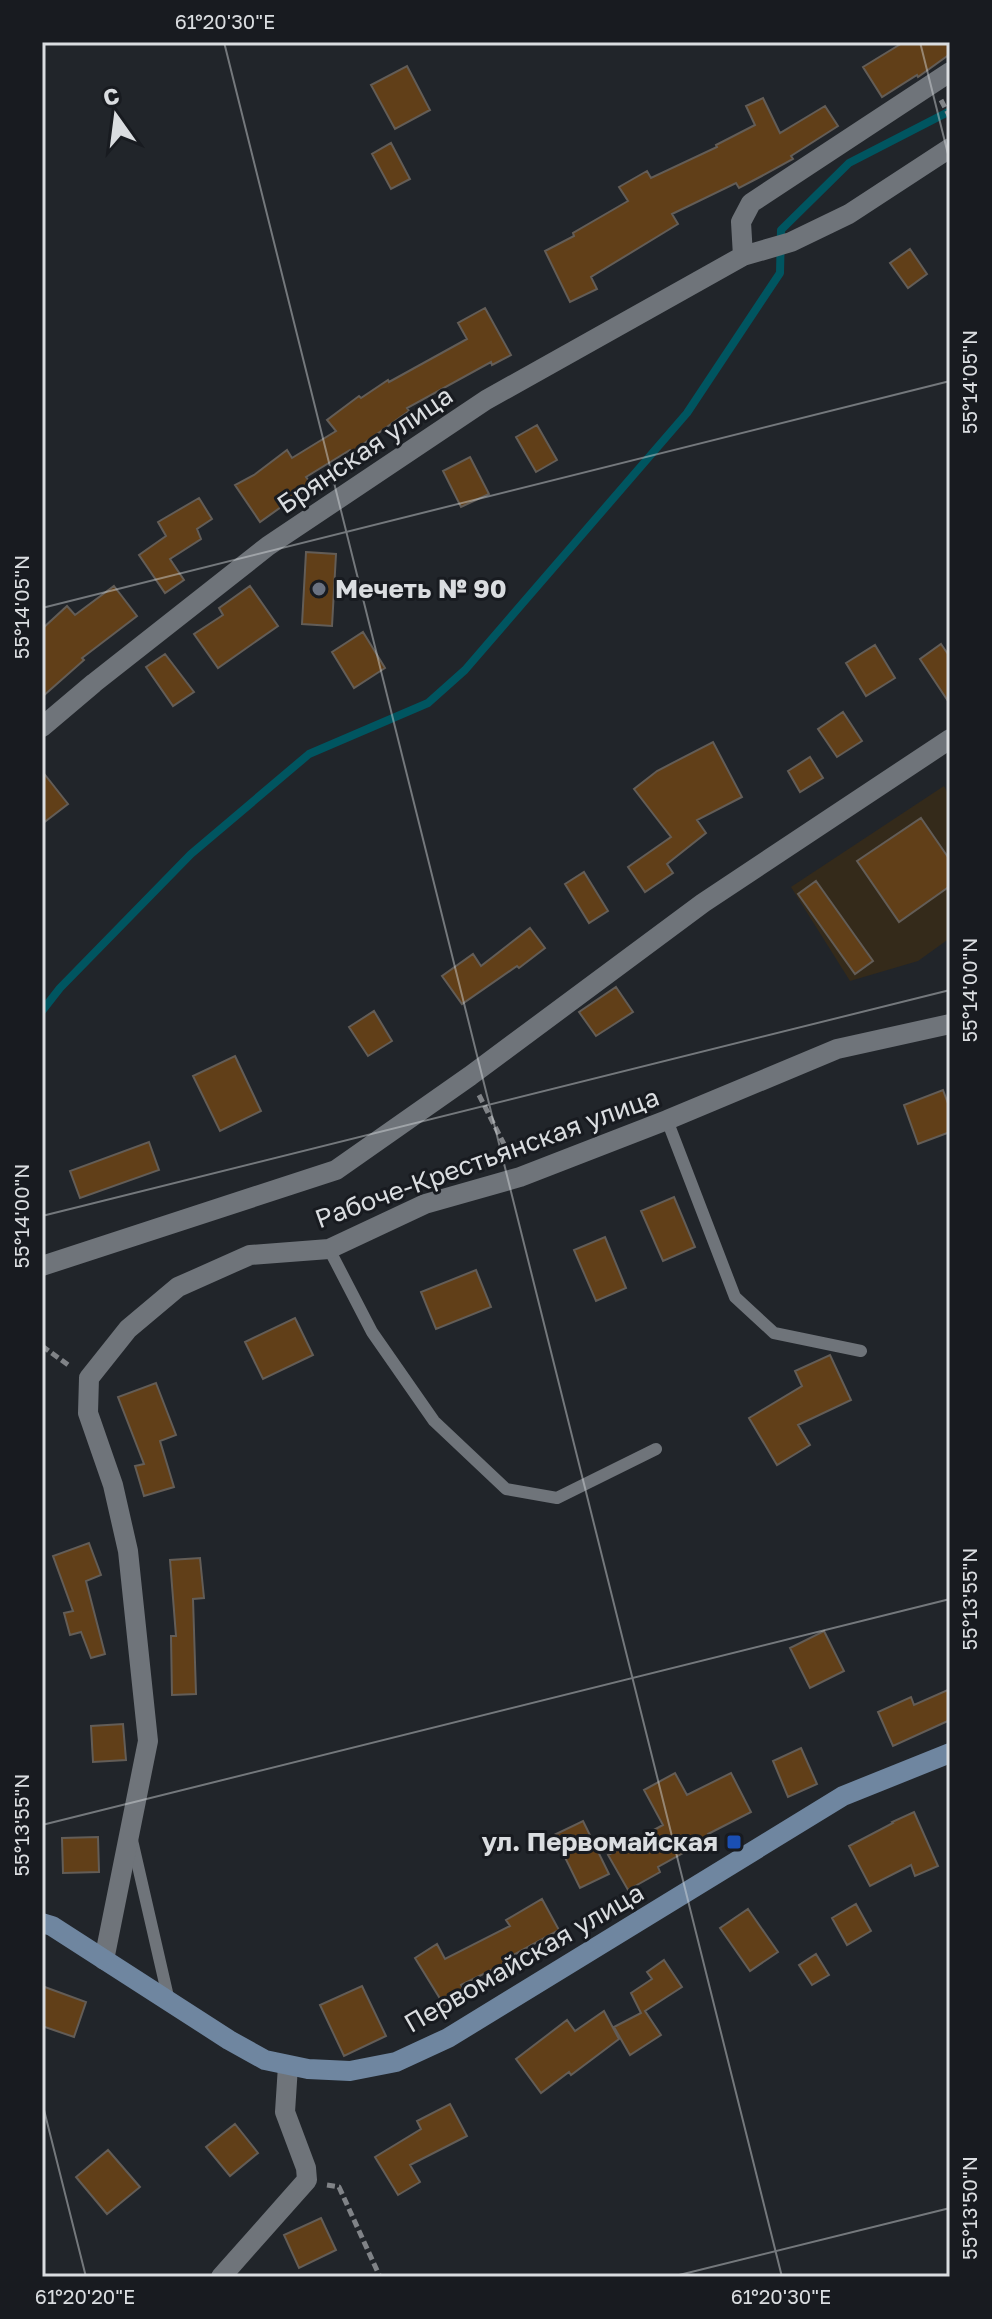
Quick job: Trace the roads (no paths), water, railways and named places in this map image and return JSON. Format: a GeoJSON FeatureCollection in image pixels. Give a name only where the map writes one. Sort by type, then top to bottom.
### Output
{"type":"FeatureCollection","features":[{"type":"Feature","properties":{"kind":"street"},"geometry":{"type":"LineString","coordinates":[[743,256],[741,222],[751,203],[950,72]]}},
{"type":"Feature","properties":{"kind":"street","name":"Брянская улица"},"geometry":{"type":"LineString","coordinates":[[42,727],[268,546],[486,400],[743,256],[791,242],[849,214],[950,148]]}},
{"type":"Feature","properties":{"kind":"street","name":"Рабоче-Крестьянская улица"},"geometry":{"type":"LineString","coordinates":[[42,1266],[336,1170],[470,1076],[703,903],[950,739]]}},
{"type":"Feature","properties":{"kind":"street","name":"Рабоче-Крестьянская улица"},"geometry":{"type":"LineString","coordinates":[[130,1829],[148,1741],[128,1551],[113,1485],[88,1413],[89,1378],[128,1329],[178,1287],[250,1255],[329,1249],[425,1204],[520,1177],[837,1049],[950,1024]]}},
{"type":"Feature","properties":{"kind":"street","name":"Первомайская улица"},"geometry":{"type":"LineString","coordinates":[[42,1923],[52,1926],[265,2060],[288,2066],[350,2071],[396,2062],[448,2038],[843,1796],[950,1753]]}},
{"type":"Feature","properties":{"kind":"street"},"geometry":{"type":"LineString","coordinates":[[104,1960],[130,1829]]}},
{"type":"Feature","properties":{"kind":"street"},"geometry":{"type":"LineString","coordinates":[[221,2277],[307,2180],[306,2168],[285,2112],[288,2066]]}},
{"type":"Feature","properties":{"kind":"lane"},"geometry":{"type":"LineString","coordinates":[[667,1120],[735,1297],[774,1333],[861,1351]]}},
{"type":"Feature","properties":{"kind":"lane"},"geometry":{"type":"LineString","coordinates":[[329,1249],[372,1332],[434,1421],[506,1489],[557,1498],[656,1449]]}},
{"type":"Feature","properties":{"kind":"lane"},"geometry":{"type":"LineString","coordinates":[[130,1829],[169,2001]]}},
{"type":"Feature","properties":{"kind":"waterway"},"geometry":{"type":"LineString","coordinates":[[42,1011],[60,988],[191,854],[309,754],[428,703],[465,670],[687,413],[780,273],[781,230],[849,163],[950,111]]}},
{"type":"Feature","properties":{"kind":"place","name":"Мечеть № 90"},"geometry":{"type":"Point","coordinates":[319,589]}},
{"type":"Feature","properties":{"kind":"place","name":"ул. Первомайская"},"geometry":{"type":"Point","coordinates":[734,1842]}}]}
